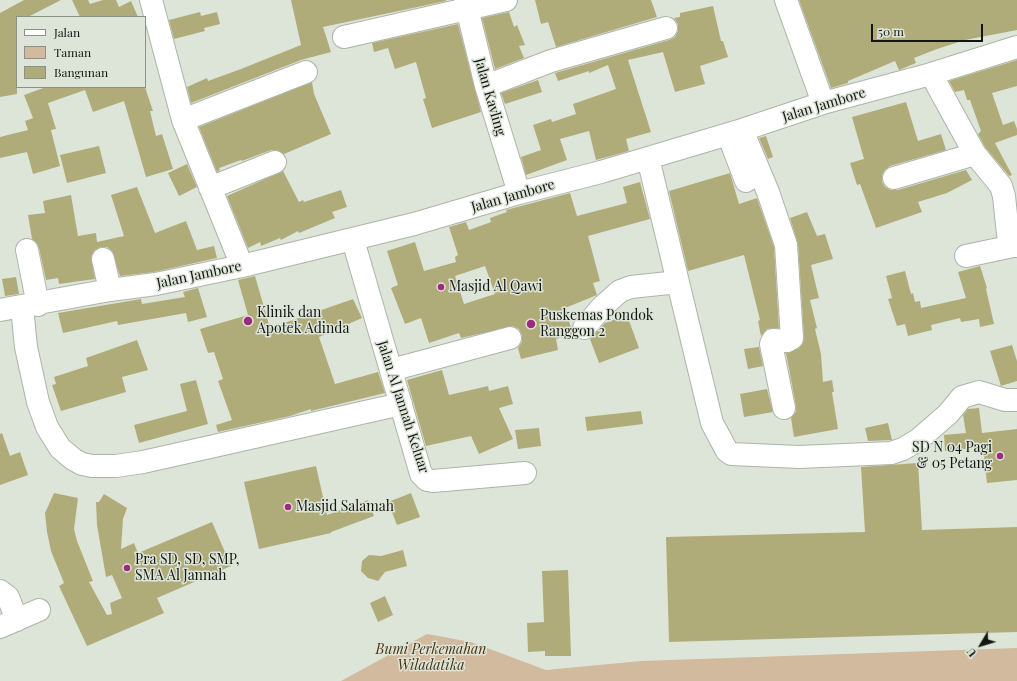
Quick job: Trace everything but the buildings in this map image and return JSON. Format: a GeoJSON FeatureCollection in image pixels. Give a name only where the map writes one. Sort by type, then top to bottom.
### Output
{"type":"FeatureCollection","features":[{"type":"Feature","properties":{"kind":"street"},"geometry":{"type":"LineString","coordinates":[[151,0],[183,120],[242,266]]}},
{"type":"Feature","properties":{"kind":"street"},"geometry":{"type":"LineString","coordinates":[[344,37],[466,5],[506,0]]}},
{"type":"Feature","properties":{"kind":"street"},"geometry":{"type":"LineString","coordinates":[[786,0],[823,103]]}},
{"type":"Feature","properties":{"kind":"street","name":"Jalan Kavling"},"geometry":{"type":"LineString","coordinates":[[466,5],[486,86],[519,193]]}},
{"type":"Feature","properties":{"kind":"street"},"geometry":{"type":"LineString","coordinates":[[486,86],[551,61],[666,28]]}},
{"type":"Feature","properties":{"kind":"street","name":"Jalan Jambore"},"geometry":{"type":"LineString","coordinates":[[0,310],[30,306],[110,290],[156,284],[353,240],[648,158],[735,132],[823,103],[931,74],[1017,47]]}},
{"type":"Feature","properties":{"kind":"street"},"geometry":{"type":"LineString","coordinates":[[183,120],[306,72]]}},
{"type":"Feature","properties":{"kind":"street"},"geometry":{"type":"LineString","coordinates":[[931,74],[974,154],[1004,192],[1007,228],[1015,246],[966,256]]}},
{"type":"Feature","properties":{"kind":"street"},"geometry":{"type":"LineString","coordinates":[[735,132],[746,181]]}},
{"type":"Feature","properties":{"kind":"street"},"geometry":{"type":"LineString","coordinates":[[735,132],[768,192],[786,245],[792,338],[787,341],[774,340],[770,344],[784,408]]}},
{"type":"Feature","properties":{"kind":"street"},"geometry":{"type":"LineString","coordinates":[[894,178],[974,154]]}},
{"type":"Feature","properties":{"kind":"street"},"geometry":{"type":"LineString","coordinates":[[648,158],[712,423],[726,451],[731,454],[799,457],[891,453],[903,449],[918,440],[948,414],[962,397],[979,392],[1005,400],[1017,400]]}},
{"type":"Feature","properties":{"kind":"street"},"geometry":{"type":"LineString","coordinates":[[210,188],[275,162]]}},
{"type":"Feature","properties":{"kind":"street","name":"Jalan Al Jannah Keluar"},"geometry":{"type":"LineString","coordinates":[[353,240],[421,474],[427,480],[433,481],[525,473]]}},
{"type":"Feature","properties":{"kind":"street"},"geometry":{"type":"LineString","coordinates":[[27,250],[30,306],[26,347],[38,402],[47,427],[60,448],[82,464],[92,466],[116,466],[143,462],[401,404]]}},
{"type":"Feature","properties":{"kind":"street"},"geometry":{"type":"LineString","coordinates":[[103,259],[110,290]]}},
{"type":"Feature","properties":{"kind":"street"},"geometry":{"type":"LineString","coordinates":[[584,328],[602,307],[620,291],[637,286],[678,282]]}},
{"type":"Feature","properties":{"kind":"street"},"geometry":{"type":"LineString","coordinates":[[391,370],[510,338]]}},
{"type":"Feature","properties":{"kind":"street"},"geometry":{"type":"LineString","coordinates":[[0,591],[8,597],[9,623],[38,610]]}},
{"type":"Feature","properties":{"kind":"green space","name":"Bumi Perkemahan Wiladatika"},"geometry":{"type":"Polygon","coordinates":[[[427,634],[471,642],[546,670],[641,661],[1017,648],[1017,681],[341,681],[427,634]]]}},
{"type":"Feature","properties":{"kind":"place","name":"Masjid Al Qawi"},"geometry":{"type":"Point","coordinates":[441,287]}},
{"type":"Feature","properties":{"kind":"place","name":"Klinik dan Apotek Adinda"},"geometry":{"type":"Point","coordinates":[248,321]}},
{"type":"Feature","properties":{"kind":"place","name":"Puskemas Pondok Ranggon 2"},"geometry":{"type":"Point","coordinates":[531,324]}},
{"type":"Feature","properties":{"kind":"place","name":"SD N 04 Pagi & 05 Petang"},"geometry":{"type":"Point","coordinates":[1000,456]}},
{"type":"Feature","properties":{"kind":"place","name":"Masjid Salamah"},"geometry":{"type":"Point","coordinates":[288,507]}},
{"type":"Feature","properties":{"kind":"place","name":"Pra SD, SD, SMP, SMA Al Jannah"},"geometry":{"type":"Point","coordinates":[127,568]}}]}
